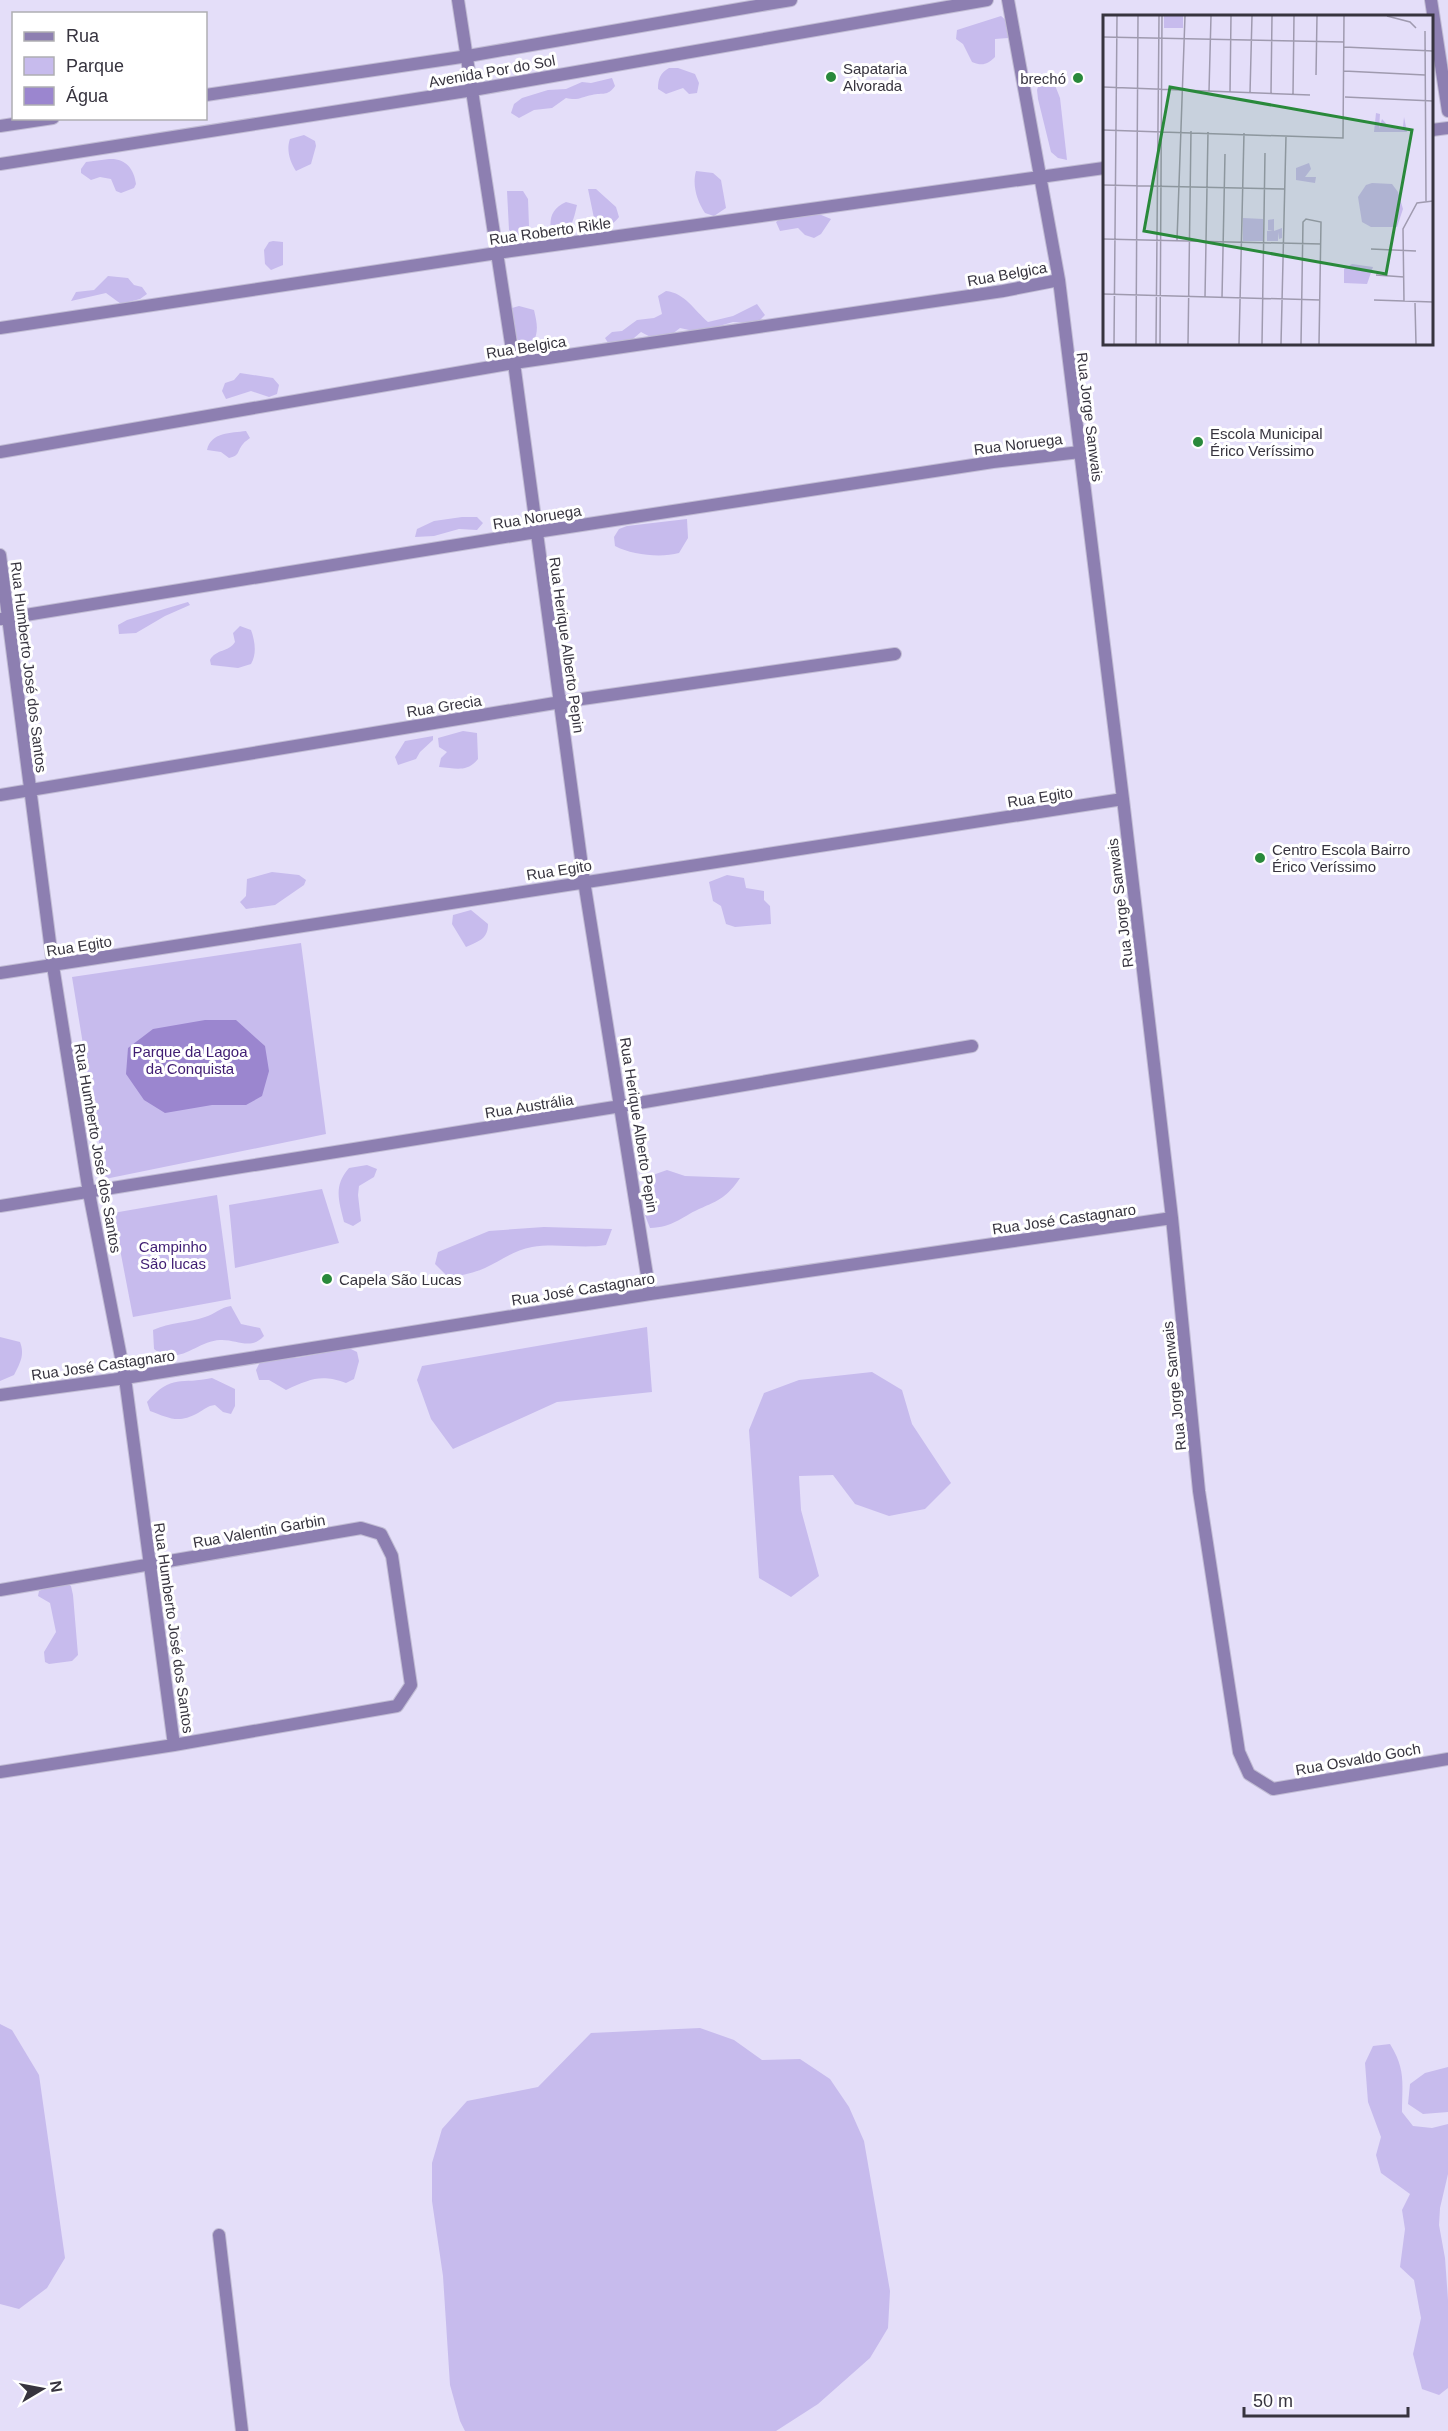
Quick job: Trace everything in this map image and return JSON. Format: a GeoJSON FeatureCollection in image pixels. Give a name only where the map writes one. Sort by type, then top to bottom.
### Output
{"type":"FeatureCollection","features":[{"type":"Feature","properties":{"kind":"street","name":"Rua Herique Alberto Pepin"},"geometry":{"type":"LineString","coordinates":[[459,0],[514,363],[584,881],[650,1294]]}},
{"type":"Feature","properties":{"kind":"street","name":"Avenida Por do Sol"},"geometry":{"type":"LineString","coordinates":[[207,95],[468,56],[791,0]]}},
{"type":"Feature","properties":{"kind":"street","name":"Avenida Por do Sol"},"geometry":{"type":"LineString","coordinates":[[0,164],[473,90],[987,0]]}},
{"type":"Feature","properties":{"kind":"street","name":"Rua Jorge Sanwais"},"geometry":{"type":"LineString","coordinates":[[1008,0],[1059,280],[1172,1218],[1199,1491],[1239,1752],[1249,1774],[1273,1789]]}},
{"type":"Feature","properties":{"kind":"street"},"geometry":{"type":"LineString","coordinates":[[1431,0],[1448,111]]}},
{"type":"Feature","properties":{"kind":"street"},"geometry":{"type":"LineString","coordinates":[[0,126],[40,120]]}},
{"type":"Feature","properties":{"kind":"street"},"geometry":{"type":"LineString","coordinates":[[1433,130],[1448,128]]}},
{"type":"Feature","properties":{"kind":"street","name":"Rua Roberto Rikle"},"geometry":{"type":"LineString","coordinates":[[0,328],[497,253],[1103,168]]}},
{"type":"Feature","properties":{"kind":"street","name":"Rua Belgica"},"geometry":{"type":"LineString","coordinates":[[0,452],[514,363],[992,293],[1059,280]]}},
{"type":"Feature","properties":{"kind":"street","name":"Rua Noruega"},"geometry":{"type":"LineString","coordinates":[[4,618],[536,532],[993,462],[1080,452]]}},
{"type":"Feature","properties":{"kind":"street","name":"Rua Humberto José dos Santos"},"geometry":{"type":"LineString","coordinates":[[0,555],[4,618],[30,790],[52,966],[89,1193],[125,1378],[174,1745]]}},
{"type":"Feature","properties":{"kind":"street","name":"Rua Grecia"},"geometry":{"type":"LineString","coordinates":[[0,795],[561,702],[895,654]]}},
{"type":"Feature","properties":{"kind":"street","name":"Rua Egito"},"geometry":{"type":"LineString","coordinates":[[0,973],[1123,799]]}},
{"type":"Feature","properties":{"kind":"street","name":"Rua Austrália"},"geometry":{"type":"LineString","coordinates":[[0,1206],[621,1106],[972,1046]]}},
{"type":"Feature","properties":{"kind":"street","name":"Rua José Castagnaro"},"geometry":{"type":"LineString","coordinates":[[0,1395],[125,1378],[650,1294],[1172,1218]]}},
{"type":"Feature","properties":{"kind":"street","name":"Rua Valentin Garbin"},"geometry":{"type":"LineString","coordinates":[[0,1590],[151,1566],[361,1528],[381,1534],[392,1556],[411,1685],[397,1706],[174,1745]]}},
{"type":"Feature","properties":{"kind":"street"},"geometry":{"type":"LineString","coordinates":[[0,1772],[174,1745]]}},
{"type":"Feature","properties":{"kind":"street","name":"Rua Osvaldo Goch"},"geometry":{"type":"LineString","coordinates":[[1273,1789],[1448,1759]]}},
{"type":"Feature","properties":{"kind":"street"},"geometry":{"type":"LineString","coordinates":[[219,2235],[242,2431]]}},
{"type":"Feature","properties":{"kind":"green space"},"geometry":{"type":"Polygon","coordinates":[[[1001,16],[1009,26],[1008,38],[995,39],[995,57],[989,62],[982,64],[972,62],[963,44],[956,39],[957,30],[1001,16]]]}},
{"type":"Feature","properties":{"kind":"green space"},"geometry":{"type":"Polygon","coordinates":[[[669,68],[678,68],[695,74],[699,83],[697,93],[689,94],[683,88],[666,94],[658,89],[660,77],[669,68]]]}},
{"type":"Feature","properties":{"kind":"green space"},"geometry":{"type":"Polygon","coordinates":[[[612,78],[615,86],[607,93],[577,99],[566,98],[552,108],[534,110],[519,118],[511,113],[514,104],[522,98],[548,90],[566,89],[582,82],[591,83],[612,78]]]}},
{"type":"Feature","properties":{"kind":"green space"},"geometry":{"type":"Polygon","coordinates":[[[1053,80],[1060,98],[1067,160],[1058,158],[1051,152],[1038,99],[1037,90],[1040,81],[1053,80]]]}},
{"type":"Feature","properties":{"kind":"green space"},"geometry":{"type":"Polygon","coordinates":[[[304,135],[315,141],[316,146],[311,164],[296,171],[289,156],[288,147],[290,139],[304,135]]]}},
{"type":"Feature","properties":{"kind":"green space"},"geometry":{"type":"Polygon","coordinates":[[[120,160],[128,165],[135,178],[134,188],[121,193],[116,191],[111,179],[100,177],[91,180],[81,173],[86,162],[120,160]]]}},
{"type":"Feature","properties":{"kind":"green space"},"geometry":{"type":"Polygon","coordinates":[[[696,171],[713,173],[721,180],[726,208],[714,216],[705,213],[696,193],[696,171]]]}},
{"type":"Feature","properties":{"kind":"green space"},"geometry":{"type":"Polygon","coordinates":[[[588,189],[596,189],[616,207],[619,217],[614,222],[606,225],[595,223],[588,189]]]}},
{"type":"Feature","properties":{"kind":"green space"},"geometry":{"type":"Polygon","coordinates":[[[507,191],[523,191],[528,199],[529,226],[516,237],[509,230],[507,191]]]}},
{"type":"Feature","properties":{"kind":"green space"},"geometry":{"type":"Polygon","coordinates":[[[566,202],[577,205],[570,226],[563,232],[551,232],[552,214],[557,207],[566,202]]]}},
{"type":"Feature","properties":{"kind":"green space"},"geometry":{"type":"Polygon","coordinates":[[[814,212],[831,219],[821,234],[814,238],[805,235],[798,228],[780,231],[776,222],[783,216],[814,212]]]}},
{"type":"Feature","properties":{"kind":"green space"},"geometry":{"type":"Polygon","coordinates":[[[269,242],[283,242],[283,265],[271,270],[265,264],[264,250],[269,242]]]}},
{"type":"Feature","properties":{"kind":"green space"},"geometry":{"type":"Polygon","coordinates":[[[108,276],[128,278],[134,285],[142,287],[147,294],[140,299],[121,304],[106,293],[71,301],[76,292],[94,290],[108,276]]]}},
{"type":"Feature","properties":{"kind":"green space"},"geometry":{"type":"Polygon","coordinates":[[[666,291],[679,295],[708,322],[733,316],[757,304],[765,315],[759,321],[733,322],[698,332],[680,328],[666,339],[658,341],[641,332],[627,344],[610,346],[605,338],[612,332],[622,331],[637,320],[654,318],[662,314],[658,296],[666,291]]]}},
{"type":"Feature","properties":{"kind":"green space"},"geometry":{"type":"Polygon","coordinates":[[[519,306],[534,310],[537,327],[533,343],[523,343],[515,338],[509,314],[512,308],[519,306]]]}},
{"type":"Feature","properties":{"kind":"green space"},"geometry":{"type":"Polygon","coordinates":[[[240,373],[273,378],[279,385],[277,394],[269,397],[251,391],[226,399],[222,391],[225,383],[234,380],[240,373]]]}},
{"type":"Feature","properties":{"kind":"green space"},"geometry":{"type":"Polygon","coordinates":[[[246,431],[250,438],[235,456],[229,458],[221,452],[207,450],[209,444],[217,437],[246,431]]]}},
{"type":"Feature","properties":{"kind":"green space"},"geometry":{"type":"Polygon","coordinates":[[[477,517],[483,523],[477,530],[459,529],[434,536],[415,537],[417,529],[434,521],[477,517]]]}},
{"type":"Feature","properties":{"kind":"green space"},"geometry":{"type":"Polygon","coordinates":[[[687,519],[688,538],[679,553],[647,555],[615,546],[614,537],[619,529],[627,526],[687,519]]]}},
{"type":"Feature","properties":{"kind":"green space"},"geometry":{"type":"Polygon","coordinates":[[[188,602],[190,605],[136,633],[119,634],[118,625],[127,620],[188,602]]]}},
{"type":"Feature","properties":{"kind":"green space"},"geometry":{"type":"Polygon","coordinates":[[[240,626],[251,630],[255,652],[251,664],[238,668],[211,665],[210,660],[213,656],[235,642],[233,633],[240,626]]]}},
{"type":"Feature","properties":{"kind":"green space"},"geometry":{"type":"Polygon","coordinates":[[[463,731],[477,733],[478,759],[465,768],[439,767],[441,758],[447,752],[439,747],[438,738],[463,731]]]}},
{"type":"Feature","properties":{"kind":"green space"},"geometry":{"type":"Polygon","coordinates":[[[433,736],[433,740],[416,759],[398,765],[395,757],[405,741],[433,736]]]}},
{"type":"Feature","properties":{"kind":"green space"},"geometry":{"type":"Polygon","coordinates":[[[272,872],[299,875],[306,880],[304,885],[275,905],[246,909],[240,902],[246,896],[247,879],[272,872]]]}},
{"type":"Feature","properties":{"kind":"green space"},"geometry":{"type":"Polygon","coordinates":[[[727,875],[744,878],[746,888],[764,891],[764,900],[770,906],[771,924],[735,927],[726,924],[721,906],[713,901],[709,882],[727,875]]]}},
{"type":"Feature","properties":{"kind":"green space"},"geometry":{"type":"Polygon","coordinates":[[[471,910],[488,924],[488,929],[482,939],[466,947],[452,924],[453,915],[471,910]]]}},
{"type":"Feature","properties":{"kind":"green space","name":"Parque da Lagoa da Conquista"},"geometry":{"type":"Polygon","coordinates":[[[301,943],[326,1134],[105,1179],[72,977],[301,943]]]}},
{"type":"Feature","properties":{"kind":"green space"},"geometry":{"type":"Polygon","coordinates":[[[367,1165],[377,1169],[374,1177],[359,1186],[361,1221],[353,1226],[344,1222],[339,1200],[339,1187],[349,1168],[367,1165]]]}},
{"type":"Feature","properties":{"kind":"green space"},"geometry":{"type":"Polygon","coordinates":[[[667,1170],[685,1176],[740,1178],[727,1194],[718,1200],[671,1224],[650,1228],[639,1191],[650,1176],[667,1170]]]}},
{"type":"Feature","properties":{"kind":"green space"},"geometry":{"type":"Polygon","coordinates":[[[322,1189],[339,1243],[235,1268],[229,1205],[322,1189]]]}},
{"type":"Feature","properties":{"kind":"green space","name":"Campinho São lucas"},"geometry":{"type":"Polygon","coordinates":[[[217,1195],[231,1299],[133,1317],[113,1213],[217,1195]]]}},
{"type":"Feature","properties":{"kind":"green space"},"geometry":{"type":"Polygon","coordinates":[[[544,1227],[612,1229],[606,1245],[525,1248],[481,1270],[449,1278],[435,1264],[438,1252],[489,1231],[544,1227]]]}},
{"type":"Feature","properties":{"kind":"green space"},"geometry":{"type":"Polygon","coordinates":[[[231,1306],[241,1324],[260,1328],[264,1336],[248,1344],[226,1340],[211,1341],[179,1355],[171,1356],[154,1349],[153,1330],[205,1317],[231,1306]]]}},
{"type":"Feature","properties":{"kind":"green space"},"geometry":{"type":"Polygon","coordinates":[[[647,1327],[652,1392],[557,1402],[453,1449],[431,1419],[417,1380],[422,1366],[647,1327]]]}},
{"type":"Feature","properties":{"kind":"green space"},"geometry":{"type":"Polygon","coordinates":[[[0,1337],[20,1342],[22,1355],[14,1375],[0,1381],[0,1337]]]}},
{"type":"Feature","properties":{"kind":"green space"},"geometry":{"type":"Polygon","coordinates":[[[349,1348],[357,1352],[359,1361],[354,1379],[346,1383],[322,1378],[286,1390],[269,1380],[259,1380],[256,1370],[260,1362],[278,1355],[296,1358],[349,1348]]]}},
{"type":"Feature","properties":{"kind":"green space"},"geometry":{"type":"Polygon","coordinates":[[[872,1372],[902,1390],[912,1424],[951,1483],[925,1509],[889,1516],[855,1504],[833,1475],[799,1476],[801,1510],[819,1576],[791,1597],[759,1578],[749,1430],[764,1393],[799,1380],[872,1372]]]}},
{"type":"Feature","properties":{"kind":"green space"},"geometry":{"type":"Polygon","coordinates":[[[212,1378],[235,1389],[235,1406],[231,1414],[223,1412],[215,1405],[179,1419],[168,1418],[150,1411],[147,1402],[163,1387],[177,1382],[212,1378]]]}},
{"type":"Feature","properties":{"kind":"green space"},"geometry":{"type":"Polygon","coordinates":[[[64,1581],[71,1586],[73,1595],[78,1655],[72,1661],[49,1664],[45,1662],[44,1652],[56,1632],[50,1603],[38,1596],[39,1591],[64,1581]]]}},
{"type":"Feature","properties":{"kind":"green space"},"geometry":{"type":"Polygon","coordinates":[[[0,2024],[12,2030],[39,2075],[65,2258],[47,2288],[19,2309],[0,2304],[0,2024]]]}},
{"type":"Feature","properties":{"kind":"green space"},"geometry":{"type":"Polygon","coordinates":[[[700,2028],[734,2040],[762,2060],[800,2059],[830,2079],[849,2107],[864,2141],[890,2291],[888,2328],[870,2358],[818,2404],[776,2431],[465,2431],[450,2385],[443,2276],[432,2201],[432,2163],[442,2129],[467,2101],[538,2087],[591,2033],[700,2028]]]}},
{"type":"Feature","properties":{"kind":"green space"},"geometry":{"type":"Polygon","coordinates":[[[1390,2044],[1401,2069],[1402,2112],[1413,2126],[1432,2128],[1448,2124],[1448,2174],[1440,2208],[1439,2225],[1445,2258],[1448,2300],[1448,2388],[1439,2395],[1422,2389],[1413,2354],[1421,2318],[1414,2280],[1400,2267],[1405,2229],[1402,2210],[1410,2194],[1381,2173],[1376,2155],[1381,2137],[1368,2102],[1365,2063],[1373,2046],[1390,2044]]]}},
{"type":"Feature","properties":{"kind":"green space"},"geometry":{"type":"Polygon","coordinates":[[[1448,2067],[1448,2112],[1423,2114],[1408,2104],[1410,2084],[1425,2073],[1448,2067]]]}},
{"type":"Feature","properties":{"kind":"water"},"geometry":{"type":"Polygon","coordinates":[[[205,1020],[236,1020],[265,1046],[269,1071],[262,1096],[246,1105],[212,1105],[165,1113],[144,1100],[126,1074],[128,1048],[153,1029],[205,1020]]]}},
{"type":"Feature","properties":{"kind":"place","name":"Sapataria Alvorada"},"geometry":{"type":"Point","coordinates":[831,77]}},
{"type":"Feature","properties":{"kind":"place","name":"brechó"},"geometry":{"type":"Point","coordinates":[1078,78]}},
{"type":"Feature","properties":{"kind":"place","name":"Escola Municipal Érico Veríssimo"},"geometry":{"type":"Point","coordinates":[1198,442]}},
{"type":"Feature","properties":{"kind":"place","name":"Centro Escola Bairro Érico Veríssimo"},"geometry":{"type":"Point","coordinates":[1260,858]}},
{"type":"Feature","properties":{"kind":"place","name":"Capela São Lucas"},"geometry":{"type":"Point","coordinates":[327,1279]}}]}
